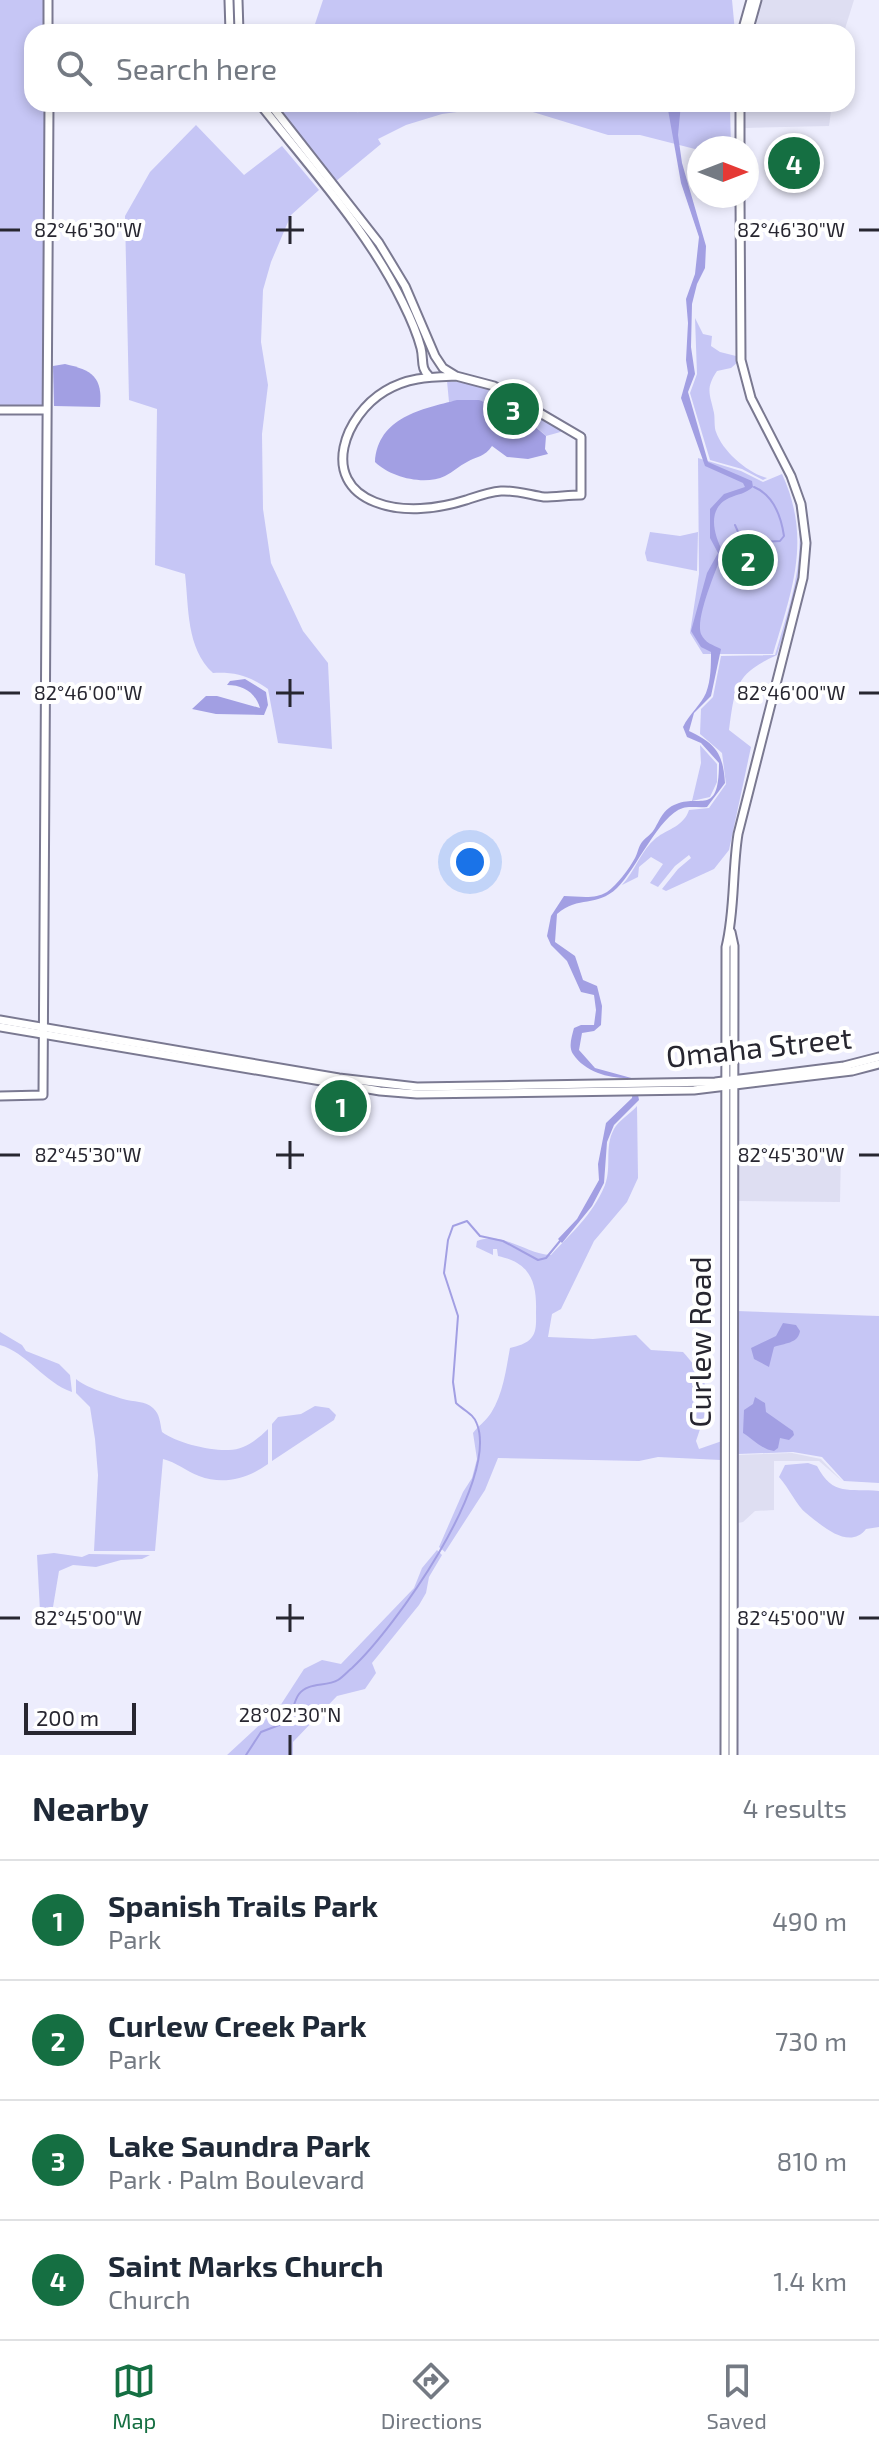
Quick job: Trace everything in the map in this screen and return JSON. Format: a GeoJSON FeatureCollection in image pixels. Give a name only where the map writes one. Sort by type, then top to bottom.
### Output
{"type":"FeatureCollection","features":[{"type":"Feature","properties":{"kind":"main road"},"geometry":{"type":"LineString","coordinates":[[48,0],[48,24]]}},
{"type":"Feature","properties":{"kind":"main road"},"geometry":{"type":"LineString","coordinates":[[229,0],[230,24]]}},
{"type":"Feature","properties":{"kind":"main road"},"geometry":{"type":"LineString","coordinates":[[238,0],[239,24]]}},
{"type":"Feature","properties":{"kind":"main road"},"geometry":{"type":"LineString","coordinates":[[749,24],[754,0]]}},
{"type":"Feature","properties":{"kind":"main road"},"geometry":{"type":"LineString","coordinates":[[747,24],[754,0]]}},
{"type":"Feature","properties":{"kind":"main road"},"geometry":{"type":"LineString","coordinates":[[0,1096],[43,1095],[49,112]]}},
{"type":"Feature","properties":{"kind":"main road"},"geometry":{"type":"LineString","coordinates":[[267,112],[379,243],[405,286],[435,356],[443,368],[456,376]]}},
{"type":"Feature","properties":{"kind":"main road"},"geometry":{"type":"LineString","coordinates":[[275,112],[385,267],[421,345],[422,366],[417,377]]}},
{"type":"Feature","properties":{"kind":"main road"},"geometry":{"type":"LineString","coordinates":[[740,112],[740,136]]}},
{"type":"Feature","properties":{"kind":"main road","name":"Curlew Road"},"geometry":{"type":"LineString","coordinates":[[729,1755],[725,1703],[725,1159],[734,946],[731,930],[732,875],[738,834],[803,578],[806,543],[803,513],[796,488],[757,411],[744,376],[740,344],[740,208]]}},
{"type":"Feature","properties":{"kind":"main road"},"geometry":{"type":"LineString","coordinates":[[422,366],[429,376]]}},
{"type":"Feature","properties":{"kind":"main road"},"geometry":{"type":"LineString","coordinates":[[456,376],[494,386],[581,437],[581,495],[545,497],[501,491],[448,505],[416,508],[384,505],[357,492],[351,485],[343,462],[345,441],[366,406],[383,392],[417,377],[456,376]]}},
{"type":"Feature","properties":{"kind":"main road"},"geometry":{"type":"LineString","coordinates":[[0,410],[45,410]]}},
{"type":"Feature","properties":{"kind":"main road","name":"Curlew Road"},"geometry":{"type":"LineString","coordinates":[[729,1755],[734,1152],[726,947],[731,930]]}},
{"type":"Feature","properties":{"kind":"main road"},"geometry":{"type":"LineString","coordinates":[[0,1020],[44,1031],[399,1093],[645,1087]]}},
{"type":"Feature","properties":{"kind":"main road"},"geometry":{"type":"LineString","coordinates":[[0,1027],[44,1031]]}},
{"type":"Feature","properties":{"kind":"main road","name":"Omaha Street"},"geometry":{"type":"LineString","coordinates":[[645,1087],[676,1090],[857,1064],[879,1057]]}},
{"type":"Feature","properties":{"kind":"main road","name":"Omaha Street"},"geometry":{"type":"LineString","coordinates":[[645,1087],[729,1083],[852,1071],[879,1064]]}},
{"type":"Feature","properties":{"kind":"main road"},"geometry":{"type":"LineString","coordinates":[[725,1159],[729,1191],[733,1197]]}},
{"type":"Feature","properties":{"kind":"main road"},"geometry":{"type":"LineString","coordinates":[[725,1227],[729,1234],[729,1264],[732,1271]]}},
{"type":"Feature","properties":{"kind":"main road"},"geometry":{"type":"LineString","coordinates":[[725,1487],[730,1523],[733,1525]]}},
{"type":"Feature","properties":{"kind":"shaded area"},"geometry":{"type":"Polygon","coordinates":[[[0,0],[48,0],[48,24],[24,24],[24,112],[47,112],[45,410],[0,410],[0,0]]]}},
{"type":"Feature","properties":{"kind":"shaded area"},"geometry":{"type":"Polygon","coordinates":[[[323,0],[732,0],[734,24],[315,24],[323,0]]]}},
{"type":"Feature","properties":{"kind":"shaded area"},"geometry":{"type":"Polygon","coordinates":[[[759,0],[854,0],[846,24],[754,24],[759,0]]]}},
{"type":"Feature","properties":{"kind":"shaded area"},"geometry":{"type":"Polygon","coordinates":[[[279,112],[457,112],[406,125],[378,139],[381,144],[335,182],[279,112]]]}},
{"type":"Feature","properties":{"kind":"shaded area"},"geometry":{"type":"Polygon","coordinates":[[[533,112],[730,112],[731,136],[687,136],[687,147],[640,135],[608,135],[533,112]]]}},
{"type":"Feature","properties":{"kind":"shaded area"},"geometry":{"type":"Polygon","coordinates":[[[668,112],[680,112],[678,135],[687,180],[687,201],[668,112]]]}},
{"type":"Feature","properties":{"kind":"shaded area"},"geometry":{"type":"Polygon","coordinates":[[[745,112],[831,112],[829,126],[745,128],[745,112]]]}},
{"type":"Feature","properties":{"kind":"shaded area"},"geometry":{"type":"Polygon","coordinates":[[[196,125],[244,175],[282,146],[319,190],[291,215],[263,290],[261,342],[268,385],[262,434],[263,509],[271,563],[303,631],[328,663],[332,749],[278,743],[268,689],[242,676],[213,673],[204,663],[193,640],[185,574],[155,565],[157,409],[129,400],[125,216],[150,172],[196,125]]]}},
{"type":"Feature","properties":{"kind":"shaded area"},"geometry":{"type":"Polygon","coordinates":[[[689,208],[695,208],[706,246],[705,268],[692,304],[691,347],[695,374],[688,392],[708,462],[752,481],[753,487],[722,503],[715,515],[715,530],[723,552],[700,627],[705,640],[721,649],[711,696],[694,713],[689,731],[712,745],[720,757],[725,783],[707,807],[683,808],[665,821],[617,888],[602,898],[573,905],[557,914],[555,942],[575,956],[583,980],[597,986],[602,1006],[601,1025],[594,1031],[582,1033],[579,1050],[595,1068],[635,1079],[639,1100],[614,1125],[607,1142],[604,1183],[592,1206],[562,1243],[558,1239],[577,1219],[599,1180],[598,1164],[606,1123],[632,1098],[633,1089],[627,1078],[590,1070],[572,1051],[574,1028],[594,1025],[594,995],[581,992],[567,961],[551,945],[547,936],[551,916],[564,896],[597,896],[611,889],[626,872],[641,844],[667,810],[679,803],[711,798],[718,781],[719,763],[701,743],[687,737],[683,727],[704,697],[710,672],[711,652],[701,647],[691,631],[707,573],[718,553],[710,538],[710,509],[724,494],[745,487],[743,483],[705,466],[681,398],[688,373],[686,299],[695,274],[699,237],[689,208]]]}},
{"type":"Feature","properties":{"kind":"shaded area"},"geometry":{"type":"Polygon","coordinates":[[[695,318],[703,334],[712,336],[711,346],[736,356],[738,362],[731,368],[717,371],[711,382],[719,440],[737,461],[767,478],[763,480],[742,469],[710,460],[690,393],[697,374],[695,318]]]}},
{"type":"Feature","properties":{"kind":"shaded area"},"geometry":{"type":"Polygon","coordinates":[[[65,364],[94,376],[100,388],[100,407],[54,406],[53,366],[65,364]]]}},
{"type":"Feature","properties":{"kind":"shaded area"},"geometry":{"type":"Polygon","coordinates":[[[447,381],[479,386],[494,392],[564,431],[546,436],[526,421],[492,404],[470,400],[449,402],[447,381]]]}},
{"type":"Feature","properties":{"kind":"shaded area"},"geometry":{"type":"Polygon","coordinates":[[[457,400],[479,400],[532,424],[546,436],[545,449],[548,454],[528,459],[507,457],[492,446],[484,454],[445,476],[427,480],[398,476],[375,462],[378,447],[393,425],[416,412],[457,400]]]}},
{"type":"Feature","properties":{"kind":"shaded area"},"geometry":{"type":"Polygon","coordinates":[[[698,458],[741,471],[763,482],[782,474],[796,521],[796,564],[773,654],[703,654],[690,633],[699,574],[698,458]]]}},
{"type":"Feature","properties":{"kind":"shaded area"},"geometry":{"type":"Polygon","coordinates":[[[787,481],[791,481],[798,505],[802,549],[800,569],[777,655],[745,676],[733,703],[729,730],[751,747],[729,850],[714,869],[666,891],[662,889],[691,858],[689,855],[675,866],[658,887],[650,883],[663,864],[651,857],[639,867],[638,877],[622,885],[656,838],[680,824],[689,810],[709,808],[726,784],[722,753],[700,734],[701,709],[713,697],[721,656],[775,655],[793,590],[800,546],[795,503],[787,481]]]}},
{"type":"Feature","properties":{"kind":"shaded area"},"geometry":{"type":"Polygon","coordinates":[[[650,532],[680,536],[698,532],[697,571],[647,561],[645,553],[650,532]]]}},
{"type":"Feature","properties":{"kind":"shaded area"},"geometry":{"type":"Polygon","coordinates":[[[245,679],[266,692],[268,705],[264,715],[216,714],[192,709],[206,696],[260,708],[248,690],[227,685],[230,681],[245,679]]]}},
{"type":"Feature","properties":{"kind":"shaded area"},"geometry":{"type":"Polygon","coordinates":[[[700,745],[717,764],[717,782],[710,797],[692,801],[701,763],[700,745]]]}},
{"type":"Feature","properties":{"kind":"shaded area"},"geometry":{"type":"Polygon","coordinates":[[[637,1106],[638,1178],[627,1202],[594,1241],[561,1309],[552,1314],[548,1337],[593,1339],[636,1335],[651,1350],[683,1352],[701,1375],[707,1394],[705,1414],[696,1441],[699,1449],[722,1441],[721,1460],[658,1457],[639,1461],[498,1458],[485,1490],[445,1552],[439,1547],[472,1478],[477,1459],[473,1433],[495,1406],[504,1382],[510,1348],[530,1339],[536,1325],[535,1291],[529,1275],[518,1263],[498,1256],[497,1249],[493,1249],[493,1255],[476,1247],[477,1241],[496,1239],[551,1255],[581,1223],[600,1196],[607,1178],[611,1136],[619,1123],[637,1106]]]}},
{"type":"Feature","properties":{"kind":"shaded area"},"geometry":{"type":"Polygon","coordinates":[[[737,1150],[841,1150],[840,1202],[737,1201],[737,1150]]]}},
{"type":"Feature","properties":{"kind":"shaded area"},"geometry":{"type":"Polygon","coordinates":[[[737,1311],[879,1316],[879,1483],[844,1481],[822,1457],[793,1452],[738,1454],[737,1311]]]}},
{"type":"Feature","properties":{"kind":"shaded area"},"geometry":{"type":"Polygon","coordinates":[[[783,1323],[796,1325],[799,1335],[790,1342],[774,1347],[769,1367],[754,1359],[751,1348],[776,1336],[783,1323]]]}},
{"type":"Feature","properties":{"kind":"shaded area"},"geometry":{"type":"Polygon","coordinates":[[[0,1332],[22,1345],[26,1351],[59,1364],[70,1375],[72,1392],[0,1345],[0,1332]]]}},
{"type":"Feature","properties":{"kind":"shaded area"},"geometry":{"type":"Polygon","coordinates":[[[76,1379],[105,1393],[150,1406],[158,1416],[162,1432],[194,1446],[235,1450],[268,1429],[268,1464],[243,1477],[217,1480],[199,1476],[163,1459],[155,1551],[94,1551],[98,1475],[95,1439],[90,1407],[76,1393],[76,1379]]]}},
{"type":"Feature","properties":{"kind":"shaded area"},"geometry":{"type":"Polygon","coordinates":[[[755,1397],[765,1403],[766,1412],[793,1431],[794,1435],[789,1440],[780,1438],[774,1451],[743,1433],[744,1410],[753,1404],[755,1397]]]}},
{"type":"Feature","properties":{"kind":"shaded area"},"geometry":{"type":"Polygon","coordinates":[[[315,1406],[329,1408],[336,1415],[334,1420],[272,1461],[272,1424],[278,1417],[301,1414],[315,1406]]]}},
{"type":"Feature","properties":{"kind":"shaded area"},"geometry":{"type":"Polygon","coordinates":[[[792,1453],[821,1459],[842,1481],[819,1461],[774,1461],[774,1510],[755,1511],[738,1523],[737,1455],[792,1453]]]}},
{"type":"Feature","properties":{"kind":"shaded area"},"geometry":{"type":"Polygon","coordinates":[[[808,1463],[817,1466],[829,1483],[836,1487],[879,1491],[879,1527],[844,1537],[806,1513],[779,1477],[785,1465],[808,1463]]]}},
{"type":"Feature","properties":{"kind":"shaded area"},"geometry":{"type":"Polygon","coordinates":[[[437,1550],[442,1555],[429,1577],[426,1593],[372,1663],[376,1673],[365,1689],[337,1696],[293,1742],[293,1755],[227,1755],[280,1706],[304,1669],[322,1660],[341,1664],[414,1588],[422,1568],[437,1550]]]}},
{"type":"Feature","properties":{"kind":"shaded area"},"geometry":{"type":"Polygon","coordinates":[[[54,1553],[82,1557],[89,1554],[150,1555],[96,1567],[73,1565],[59,1571],[52,1613],[40,1611],[37,1555],[54,1553]]]}},
{"type":"Feature","properties":{"kind":"waterway"},"geometry":{"type":"LineString","coordinates":[[735,525],[739,534],[760,542],[780,541],[784,536],[775,507],[766,495],[754,487]]}},
{"type":"Feature","properties":{"kind":"waterway"},"geometry":{"type":"LineString","coordinates":[[246,1755],[261,1732],[287,1722],[303,1690],[338,1680],[371,1648],[439,1553],[473,1481],[480,1449],[477,1424],[456,1403],[453,1382],[458,1316],[444,1273],[453,1226],[467,1221],[480,1236],[503,1241],[538,1260],[546,1258],[560,1241]]}},
{"type":"Feature","properties":{"kind":"place","name":"Saint Marks Church"},"geometry":{"type":"Point","coordinates":[794,163]}},
{"type":"Feature","properties":{"kind":"place","name":"Lake Saundra Park"},"geometry":{"type":"Point","coordinates":[513,409]}},
{"type":"Feature","properties":{"kind":"place","name":"Curlew Creek Park"},"geometry":{"type":"Point","coordinates":[748,560]}},
{"type":"Feature","properties":{"kind":"place","name":"Spanish Trails Park"},"geometry":{"type":"Point","coordinates":[341,1106]}}]}
